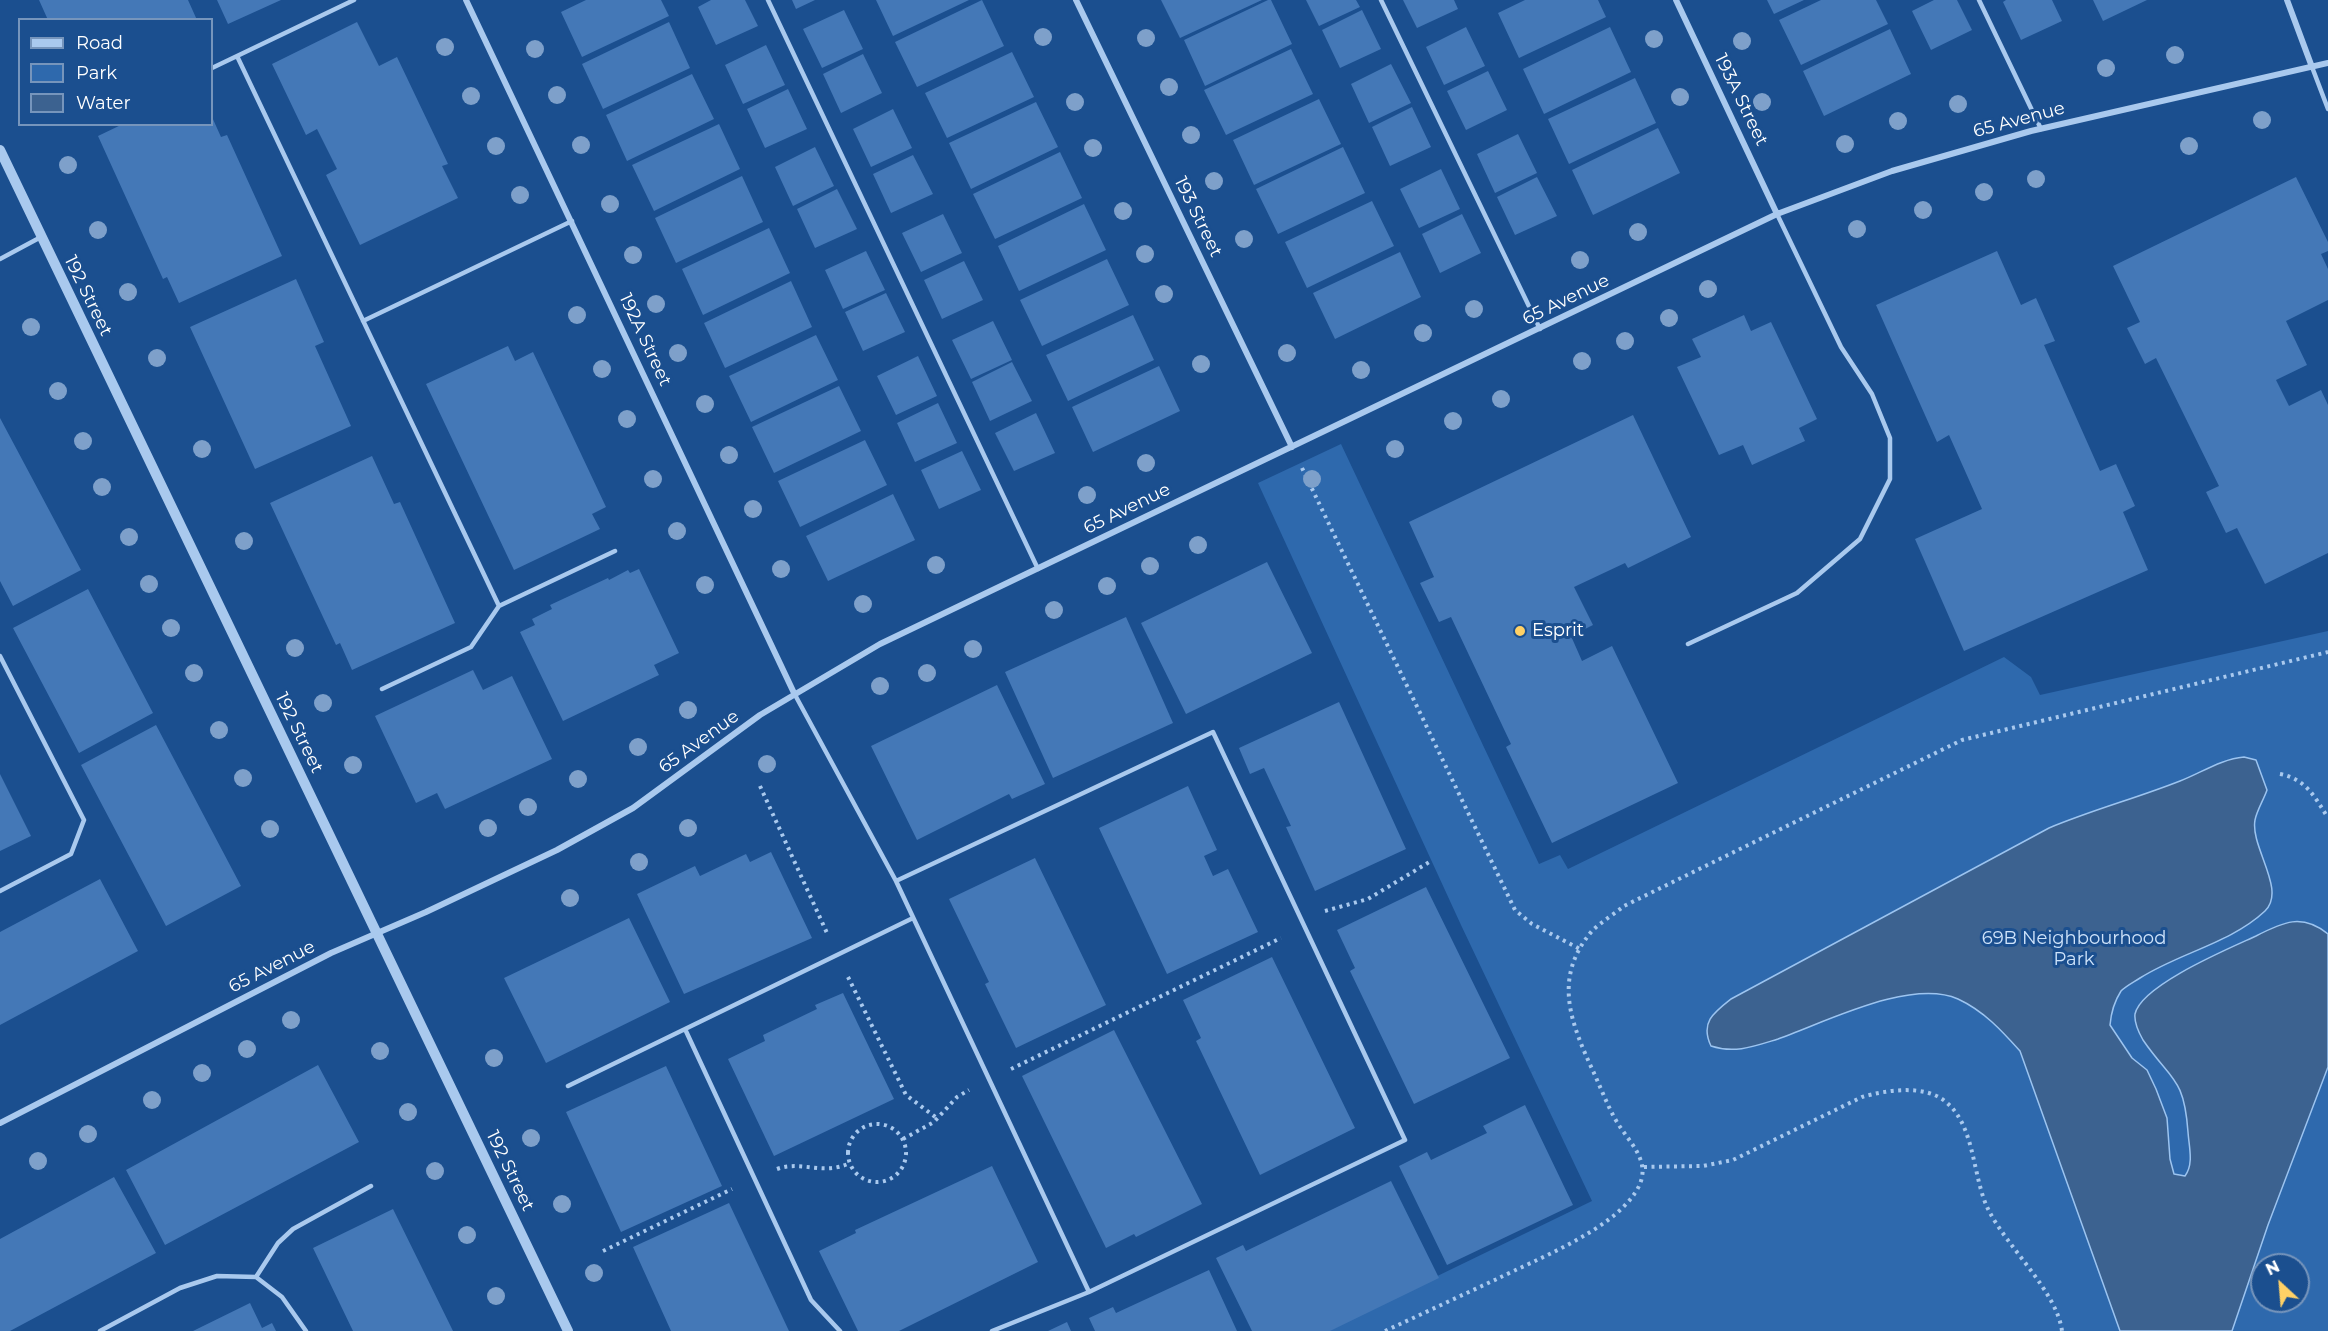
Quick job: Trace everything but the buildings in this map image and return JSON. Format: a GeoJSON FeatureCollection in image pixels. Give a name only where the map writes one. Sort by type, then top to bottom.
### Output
{"type":"FeatureCollection","features":[{"type":"Feature","properties":{"kind":"street","name":"192A Street"},"geometry":{"type":"LineString","coordinates":[[466,0],[794,693]]}},
{"type":"Feature","properties":{"kind":"street","name":"193 Street"},"geometry":{"type":"LineString","coordinates":[[1076,0],[1292,447]]}},
{"type":"Feature","properties":{"kind":"street","name":"193A Street"},"geometry":{"type":"LineString","coordinates":[[1677,0],[1777,214]]}},
{"type":"Feature","properties":{"kind":"street"},"geometry":{"type":"LineString","coordinates":[[2288,0],[2312,67]]}},
{"type":"Feature","properties":{"kind":"street","name":"65 Avenue"},"geometry":{"type":"LineString","coordinates":[[0,1123],[331,953],[557,850],[633,808],[794,693],[880,644],[1540,330],[1777,214],[1892,171],[2041,129],[2328,63]]}},
{"type":"Feature","properties":{"kind":"street","name":"192 Street"},"geometry":{"type":"LineString","coordinates":[[0,150],[568,1331]]}},
{"type":"Feature","properties":{"kind":"lane"},"geometry":{"type":"LineString","coordinates":[[213,68],[354,0]]}},
{"type":"Feature","properties":{"kind":"lane"},"geometry":{"type":"LineString","coordinates":[[768,0],[1038,569]]}},
{"type":"Feature","properties":{"kind":"lane"},"geometry":{"type":"LineString","coordinates":[[1381,0],[1540,330]]}},
{"type":"Feature","properties":{"kind":"lane"},"geometry":{"type":"LineString","coordinates":[[1979,0],[2041,129]]}},
{"type":"Feature","properties":{"kind":"lane"},"geometry":{"type":"LineString","coordinates":[[237,56],[499,606]]}},
{"type":"Feature","properties":{"kind":"lane"},"geometry":{"type":"LineString","coordinates":[[2312,67],[2328,109]]}},
{"type":"Feature","properties":{"kind":"lane"},"geometry":{"type":"LineString","coordinates":[[1688,644],[1797,593],[1860,539],[1890,479],[1890,438],[1872,394],[1841,347],[1777,214]]}},
{"type":"Feature","properties":{"kind":"lane"},"geometry":{"type":"LineString","coordinates":[[363,321],[572,221]]}},
{"type":"Feature","properties":{"kind":"lane"},"geometry":{"type":"LineString","coordinates":[[0,259],[41,237]]}},
{"type":"Feature","properties":{"kind":"lane"},"geometry":{"type":"LineString","coordinates":[[382,689],[471,647],[499,606],[615,551]]}},
{"type":"Feature","properties":{"kind":"lane"},"geometry":{"type":"LineString","coordinates":[[0,656],[84,820],[71,854],[0,891]]}},
{"type":"Feature","properties":{"kind":"lane"},"geometry":{"type":"LineString","coordinates":[[794,693],[896,881],[1089,1292]]}},
{"type":"Feature","properties":{"kind":"lane"},"geometry":{"type":"LineString","coordinates":[[896,881],[1213,732],[1405,1140],[1089,1292],[992,1331]]}},
{"type":"Feature","properties":{"kind":"lane"},"geometry":{"type":"LineString","coordinates":[[568,1086],[913,918]]}},
{"type":"Feature","properties":{"kind":"lane"},"geometry":{"type":"LineString","coordinates":[[685,1029],[811,1300],[840,1331]]}},
{"type":"Feature","properties":{"kind":"lane"},"geometry":{"type":"LineString","coordinates":[[256,1277],[278,1243],[293,1229],[371,1186]]}},
{"type":"Feature","properties":{"kind":"lane"},"geometry":{"type":"LineString","coordinates":[[100,1331],[180,1288],[217,1276],[256,1277],[282,1297],[306,1331]]}},
{"type":"Feature","properties":{"kind":"path"},"geometry":{"type":"LineString","coordinates":[[1292,447],[1515,910],[1532,924],[1580,950]]}},
{"type":"Feature","properties":{"kind":"path"},"geometry":{"type":"LineString","coordinates":[[1385,1331],[1563,1247],[1596,1228],[1634,1195],[1642,1180],[1644,1167],[1614,1117],[1572,1026],[1568,991],[1572,967],[1593,930],[1624,906],[1962,740],[2328,651]]}},
{"type":"Feature","properties":{"kind":"path"},"geometry":{"type":"LineString","coordinates":[[2280,774],[2303,782],[2328,818]]}},
{"type":"Feature","properties":{"kind":"path"},"geometry":{"type":"LineString","coordinates":[[760,786],[829,938]]}},
{"type":"Feature","properties":{"kind":"path"},"geometry":{"type":"LineString","coordinates":[[1322,912],[1368,899],[1431,861]]}},
{"type":"Feature","properties":{"kind":"path"},"geometry":{"type":"LineString","coordinates":[[1008,1071],[1281,938]]}},
{"type":"Feature","properties":{"kind":"path"},"geometry":{"type":"LineString","coordinates":[[846,974],[906,1095],[938,1119]]}},
{"type":"Feature","properties":{"kind":"path"},"geometry":{"type":"LineString","coordinates":[[903,1139],[938,1119],[957,1097],[972,1089]]}},
{"type":"Feature","properties":{"kind":"path"},"geometry":{"type":"LineString","coordinates":[[1644,1167],[1703,1166],[1733,1160],[1862,1097],[1884,1091],[1929,1093],[1945,1100],[1956,1112],[1965,1130],[1988,1208],[2000,1231],[2058,1312],[2062,1331]]}},
{"type":"Feature","properties":{"kind":"path"},"geometry":{"type":"LineString","coordinates":[[883,1124],[892,1127],[903,1139],[907,1152],[901,1170],[885,1181],[866,1180],[858,1176],[850,1163],[847,1150],[850,1140],[863,1127],[883,1124]]}},
{"type":"Feature","properties":{"kind":"path"},"geometry":{"type":"LineString","coordinates":[[769,1172],[795,1166],[820,1170],[834,1169],[850,1163]]}},
{"type":"Feature","properties":{"kind":"path"},"geometry":{"type":"LineString","coordinates":[[603,1251],[734,1187]]}},
{"type":"Feature","properties":{"kind":"green space","name":"69B Neighbourhood Park"},"geometry":{"type":"Polygon","coordinates":[[[1341,444],[1539,864],[1560,855],[1568,869],[2004,657],[2031,677],[2040,695],[2328,631],[2328,1331],[1324,1331],[1592,1201],[1461,925],[1258,483],[1341,444]]]}},
{"type":"Feature","properties":{"kind":"water"},"geometry":{"type":"Polygon","coordinates":[[[2236,758],[2256,760],[2267,790],[2256,816],[2255,831],[2270,880],[2271,902],[2265,911],[2237,931],[2155,969],[2125,987],[2115,1003],[2110,1025],[2132,1058],[2147,1070],[2167,1118],[2170,1159],[2174,1174],[2185,1176],[2190,1155],[2183,1100],[2174,1080],[2138,1031],[2135,1014],[2141,1003],[2153,991],[2188,969],[2275,927],[2292,922],[2310,923],[2328,934],[2328,1067],[2258,1253],[2250,1253],[2250,1278],[2232,1331],[2120,1331],[2020,1051],[1992,1022],[1976,1009],[1958,999],[1938,994],[1916,994],[1892,998],[1753,1046],[1728,1049],[1711,1046],[1707,1031],[1710,1019],[1731,999],[2049,828],[2164,787],[2236,758]]]}},
{"type":"Feature","properties":{"kind":"place","name":"Esprit"},"geometry":{"type":"Point","coordinates":[1520,631]}}]}
